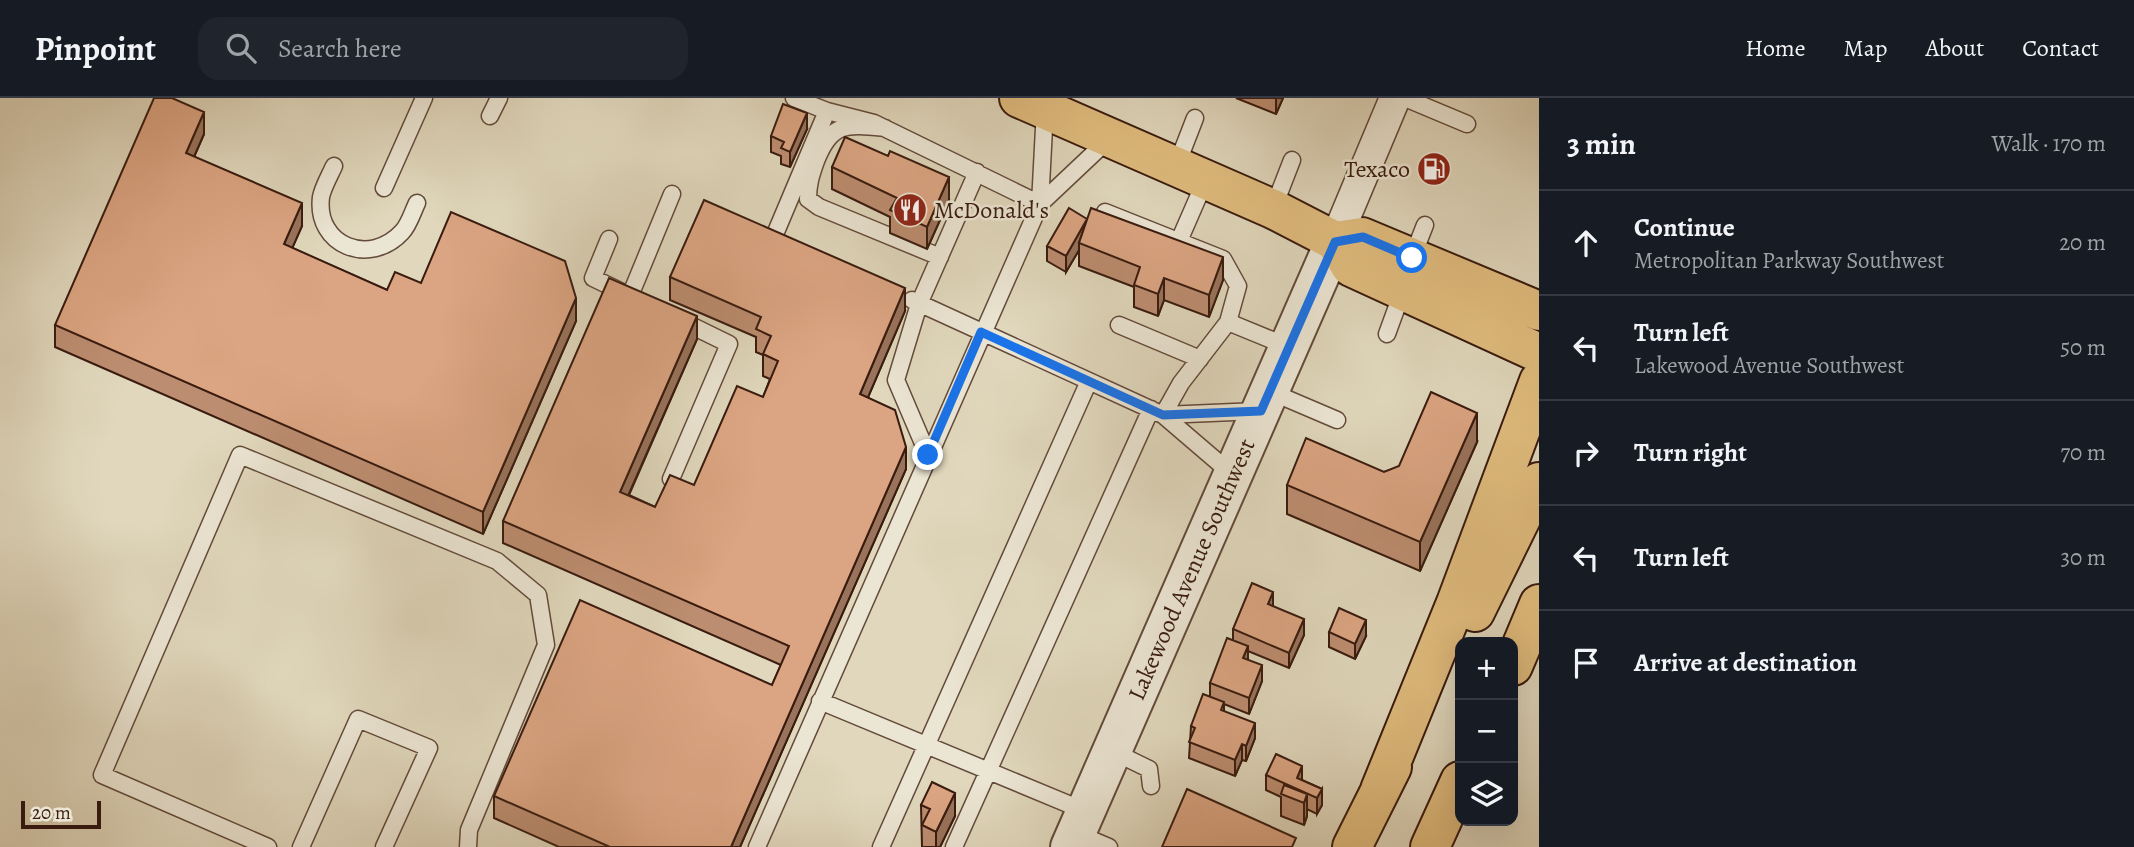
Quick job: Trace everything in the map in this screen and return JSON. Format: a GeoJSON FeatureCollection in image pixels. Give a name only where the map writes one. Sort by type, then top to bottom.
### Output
{"type":"FeatureCollection","features":[{"type":"Feature","properties":{"kind":"main road"},"geometry":{"type":"LineString","coordinates":[[1032,104],[1273,209],[1335,242],[1363,237],[1539,311]]}},
{"type":"Feature","properties":{"kind":"main road"},"geometry":{"type":"LineString","coordinates":[[1413,258],[1539,353]]}},
{"type":"Feature","properties":{"kind":"main road"},"geometry":{"type":"LineString","coordinates":[[1380,790],[1539,381]]}},
{"type":"Feature","properties":{"kind":"main road"},"geometry":{"type":"LineString","coordinates":[[1352,847],[1488,588],[1539,482]]}},
{"type":"Feature","properties":{"kind":"main road"},"geometry":{"type":"LineString","coordinates":[[1518,655],[1537,612]]}},
{"type":"Feature","properties":{"kind":"main road"},"geometry":{"type":"LineString","coordinates":[[1430,847],[1455,791]]}},
{"type":"Feature","properties":{"kind":"street","name":"Lakewood Avenue Southwest"},"geometry":{"type":"LineString","coordinates":[[1085,834],[1111,751],[1335,242],[1395,98]]}},
{"type":"Feature","properties":{"kind":"lane"},"geometry":{"type":"LineString","coordinates":[[384,188],[424,98]]}},
{"type":"Feature","properties":{"kind":"lane"},"geometry":{"type":"LineString","coordinates":[[490,116],[499,98]]}},
{"type":"Feature","properties":{"kind":"lane"},"geometry":{"type":"LineString","coordinates":[[794,98],[885,128],[1040,204]]}},
{"type":"Feature","properties":{"kind":"lane"},"geometry":{"type":"LineString","coordinates":[[1405,98],[1467,124]]}},
{"type":"Feature","properties":{"kind":"lane"},"geometry":{"type":"LineString","coordinates":[[1032,104],[1040,204]]}},
{"type":"Feature","properties":{"kind":"lane"},"geometry":{"type":"LineString","coordinates":[[773,239],[827,111]]}},
{"type":"Feature","properties":{"kind":"lane"},"geometry":{"type":"LineString","coordinates":[[1179,241],[1191,173],[1195,118]]}},
{"type":"Feature","properties":{"kind":"lane"},"geometry":{"type":"LineString","coordinates":[[885,128],[840,128],[825,138],[807,184],[808,199],[819,207],[940,257]]}},
{"type":"Feature","properties":{"kind":"lane"},"geometry":{"type":"LineString","coordinates":[[757,847],[981,332],[1040,204],[1111,138]]}},
{"type":"Feature","properties":{"kind":"lane"},"geometry":{"type":"LineString","coordinates":[[1273,209],[1292,160]]}},
{"type":"Feature","properties":{"kind":"lane"},"geometry":{"type":"LineString","coordinates":[[334,166],[321,196],[323,218],[335,240],[358,251],[380,248],[403,232],[417,202]]}},
{"type":"Feature","properties":{"kind":"lane"},"geometry":{"type":"LineString","coordinates":[[928,455],[896,380],[916,302],[940,257],[977,172]]}},
{"type":"Feature","properties":{"kind":"lane"},"geometry":{"type":"LineString","coordinates":[[609,239],[593,278],[636,299],[672,194]]}},
{"type":"Feature","properties":{"kind":"lane"},"geometry":{"type":"LineString","coordinates":[[954,847],[1157,412],[1228,322],[1238,286],[1223,259],[1105,212]]}},
{"type":"Feature","properties":{"kind":"lane"},"geometry":{"type":"LineString","coordinates":[[1387,334],[1413,258]]}},
{"type":"Feature","properties":{"kind":"lane"},"geometry":{"type":"LineString","coordinates":[[916,302],[1157,412],[1233,475]]}},
{"type":"Feature","properties":{"kind":"lane"},"geometry":{"type":"LineString","coordinates":[[667,314],[729,344],[671,480]]}},
{"type":"Feature","properties":{"kind":"lane"},"geometry":{"type":"LineString","coordinates":[[1228,322],[1289,347]]}},
{"type":"Feature","properties":{"kind":"lane"},"geometry":{"type":"LineString","coordinates":[[1119,325],[1200,359]]}},
{"type":"Feature","properties":{"kind":"lane"},"geometry":{"type":"LineString","coordinates":[[881,847],[1089,381]]}},
{"type":"Feature","properties":{"kind":"lane"},"geometry":{"type":"LineString","coordinates":[[1157,412],[1265,401],[1338,420]]}},
{"type":"Feature","properties":{"kind":"lane"},"geometry":{"type":"LineString","coordinates":[[268,847],[102,775],[240,455],[497,561],[538,594],[546,645],[469,831],[468,847]]}},
{"type":"Feature","properties":{"kind":"lane"},"geometry":{"type":"LineString","coordinates":[[820,701],[988,770],[1085,834]]}},
{"type":"Feature","properties":{"kind":"lane"},"geometry":{"type":"LineString","coordinates":[[301,847],[358,719],[429,748],[384,847]]}},
{"type":"Feature","properties":{"kind":"lane"},"geometry":{"type":"LineString","coordinates":[[1111,751],[1149,769],[1152,786]]}},
{"type":"Feature","properties":{"kind":"building"},"geometry":{"type":"Polygon","coordinates":[[[154,98],[172,98],[204,112],[186,153],[302,203],[284,244],[387,290],[395,272],[421,283],[451,212],[565,261],[576,298],[483,512],[55,325],[154,98]]]}},
{"type":"Feature","properties":{"kind":"building"},"geometry":{"type":"Polygon","coordinates":[[[783,104],[807,113],[790,152],[781,148],[784,142],[771,136],[783,104]]]}},
{"type":"Feature","properties":{"kind":"building"},"geometry":{"type":"Polygon","coordinates":[[[845,137],[888,156],[890,151],[949,177],[927,227],[890,210],[897,198],[832,167],[845,137]]]}},
{"type":"Feature","properties":{"kind":"building"},"geometry":{"type":"Polygon","coordinates":[[[704,200],[905,288],[860,394],[895,410],[906,447],[731,847],[610,847],[494,796],[580,600],[772,685],[789,646],[503,521],[609,278],[697,316],[620,492],[655,507],[670,475],[694,485],[737,386],[763,397],[778,361],[763,354],[771,336],[756,329],[761,317],[670,277],[704,200]]]}},
{"type":"Feature","properties":{"kind":"building"},"geometry":{"type":"Polygon","coordinates":[[[1069,208],[1087,219],[1066,256],[1047,246],[1069,208]]]}},
{"type":"Feature","properties":{"kind":"building"},"geometry":{"type":"Polygon","coordinates":[[[1091,208],[1223,257],[1209,295],[1164,278],[1158,294],[1134,285],[1140,267],[1079,243],[1091,208]]]}},
{"type":"Feature","properties":{"kind":"building"},"geometry":{"type":"Polygon","coordinates":[[[1431,392],[1477,413],[1420,542],[1287,485],[1306,438],[1384,472],[1399,466],[1431,392]]]}},
{"type":"Feature","properties":{"kind":"building"},"geometry":{"type":"Polygon","coordinates":[[[1252,583],[1273,592],[1268,604],[1304,619],[1289,653],[1233,629],[1252,583]]]}},
{"type":"Feature","properties":{"kind":"building"},"geometry":{"type":"Polygon","coordinates":[[[1339,608],[1366,620],[1355,644],[1329,632],[1339,608]]]}},
{"type":"Feature","properties":{"kind":"building"},"geometry":{"type":"Polygon","coordinates":[[[1227,638],[1248,646],[1243,658],[1262,665],[1249,698],[1210,683],[1227,638]]]}},
{"type":"Feature","properties":{"kind":"building"},"geometry":{"type":"Polygon","coordinates":[[[1203,694],[1224,702],[1221,710],[1255,723],[1246,746],[1242,744],[1235,760],[1189,742],[1195,728],[1191,726],[1203,694]]]}},
{"type":"Feature","properties":{"kind":"building"},"geometry":{"type":"Polygon","coordinates":[[[1276,754],[1302,766],[1297,778],[1322,789],[1317,798],[1266,775],[1276,754]]]}},
{"type":"Feature","properties":{"kind":"building"},"geometry":{"type":"Polygon","coordinates":[[[932,782],[955,793],[936,832],[922,825],[930,809],[921,805],[932,782]]]}},
{"type":"Feature","properties":{"kind":"building"},"geometry":{"type":"Polygon","coordinates":[[[1284,785],[1307,794],[1304,803],[1281,794],[1284,785]]]}},
{"type":"Feature","properties":{"kind":"building"},"geometry":{"type":"Polygon","coordinates":[[[1187,789],[1296,838],[1292,847],[1162,847],[1187,789]]]}},
{"type":"Feature","properties":{"kind":"place","name":"Texaco"},"geometry":{"type":"Point","coordinates":[1434,169]}},
{"type":"Feature","properties":{"kind":"place","name":"McDonald's"},"geometry":{"type":"Point","coordinates":[910,210]}},
{"type":"Feature","properties":{"kind":"route"},"geometry":{"type":"LineString","coordinates":[[928,455],[981,332],[1163,415],[1261,411],[1335,242],[1363,237],[1412,258]]}}]}
